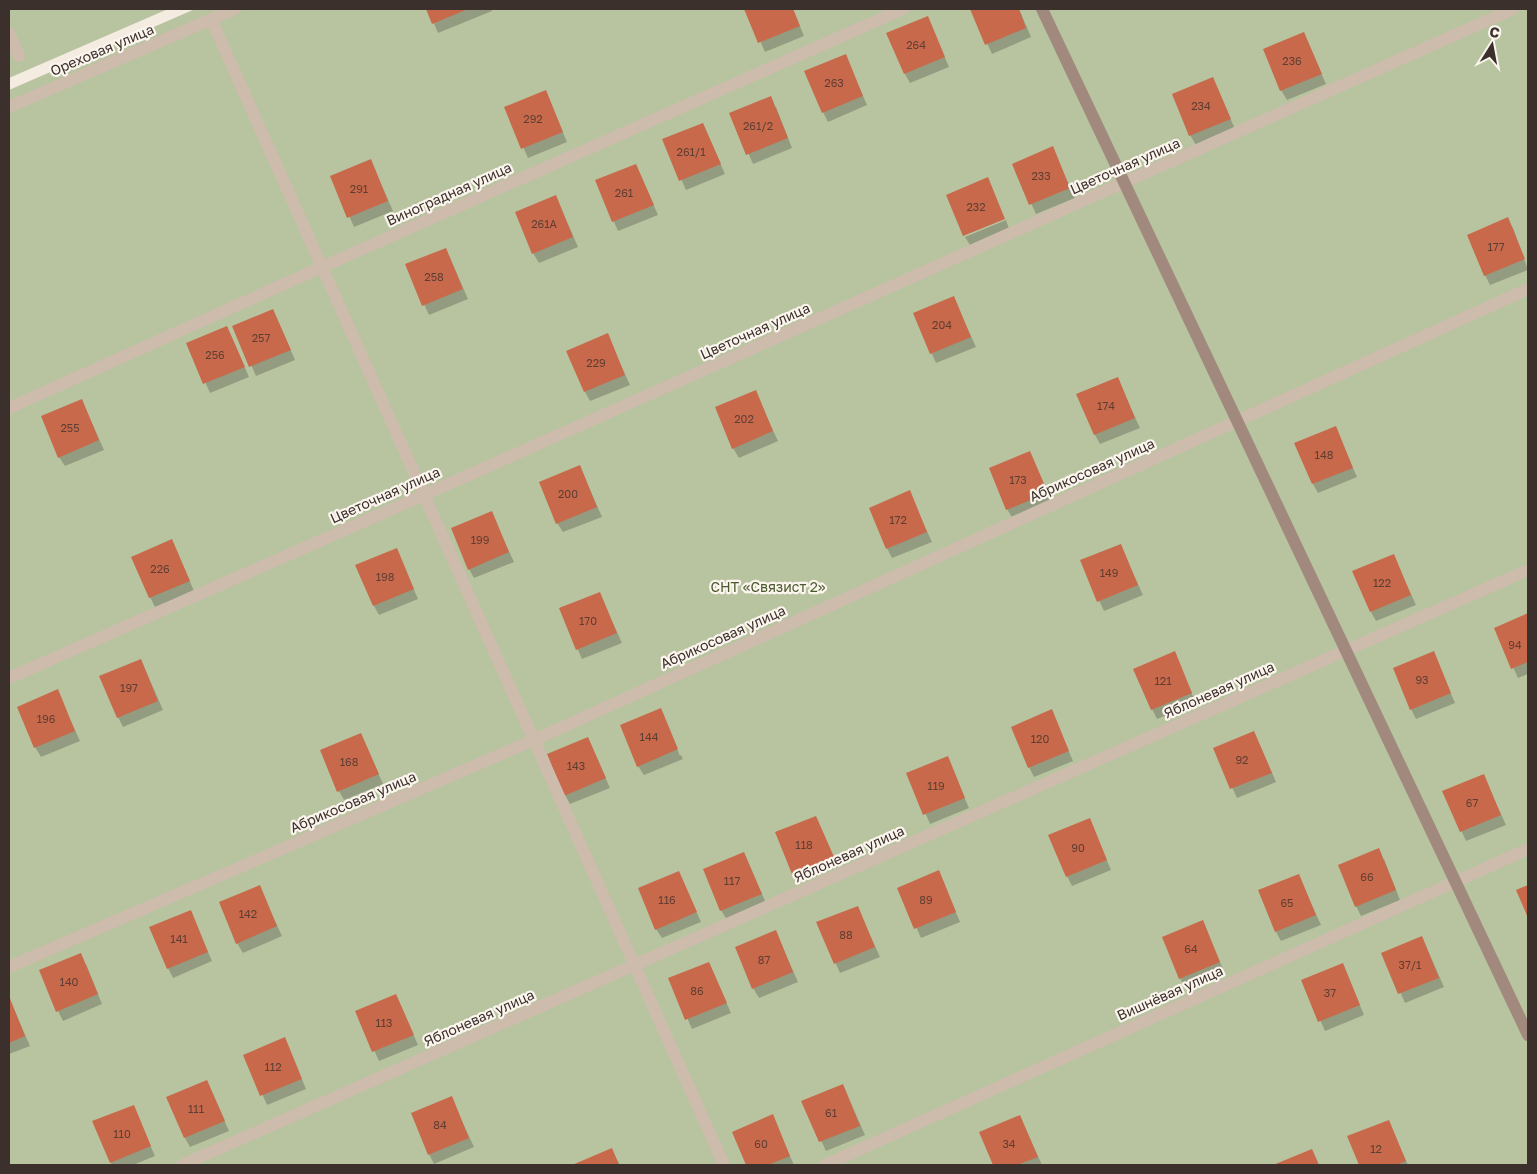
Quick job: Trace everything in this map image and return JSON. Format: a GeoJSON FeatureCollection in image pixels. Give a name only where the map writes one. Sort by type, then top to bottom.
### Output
{"type":"FeatureCollection","features":[{"type":"Feature","properties":{"kind":"street","name":"Ореховая улица"},"geometry":{"type":"LineString","coordinates":[[9,107],[235,9]]}},
{"type":"Feature","properties":{"kind":"street","name":"Виноградная улица"},"geometry":{"type":"LineString","coordinates":[[9,408],[903,9]]}},
{"type":"Feature","properties":{"kind":"street"},"geometry":{"type":"LineString","coordinates":[[1042,9],[1528,1035]]}},
{"type":"Feature","properties":{"kind":"street","name":"Цветочная улица"},"geometry":{"type":"LineString","coordinates":[[9,678],[1513,9]]}},
{"type":"Feature","properties":{"kind":"street"},"geometry":{"type":"LineString","coordinates":[[211,19],[724,1165]]}},
{"type":"Feature","properties":{"kind":"street"},"geometry":{"type":"LineString","coordinates":[[9,33],[20,56]]}},
{"type":"Feature","properties":{"kind":"street","name":"Абрикосовая улица"},"geometry":{"type":"LineString","coordinates":[[9,967],[534,740],[1528,289]]}},
{"type":"Feature","properties":{"kind":"street","name":"Яблоневая улица"},"geometry":{"type":"LineString","coordinates":[[182,1165],[1528,570]]}},
{"type":"Feature","properties":{"kind":"street","name":"Вишнёвая улица"},"geometry":{"type":"LineString","coordinates":[[825,1165],[1528,849]]}},
{"type":"Feature","properties":{"kind":"green space"},"geometry":{"type":"Polygon","coordinates":[[[9,9],[168,9],[9,78],[9,9]]]}},
{"type":"Feature","properties":{"kind":"green space","name":"СНТ «Связист 2»"},"geometry":{"type":"Polygon","coordinates":[[[195,9],[1528,9],[1528,1165],[9,1165],[9,90],[195,9]]]}},
{"type":"Feature","properties":{"kind":"building"},"geometry":{"type":"Polygon","coordinates":[[[426,9],[468,9],[432,24],[426,9]]]}},
{"type":"Feature","properties":{"kind":"building"},"geometry":{"type":"Polygon","coordinates":[[[744,9],[793,9],[800,26],[758,43],[744,9]]]}},
{"type":"Feature","properties":{"kind":"building"},"geometry":{"type":"Polygon","coordinates":[[[970,9],[1019,9],[1026,28],[985,45],[970,9]]]}},
{"type":"Feature","properties":{"kind":"building"},"geometry":{"type":"Polygon","coordinates":[[[928,16],[945,57],[904,74],[886,33],[928,16]]]}},
{"type":"Feature","properties":{"kind":"building"},"geometry":{"type":"Polygon","coordinates":[[[1304,32],[1322,74],[1280,91],[1263,49],[1304,32]]]}},
{"type":"Feature","properties":{"kind":"building"},"geometry":{"type":"Polygon","coordinates":[[[846,54],[863,96],[822,113],[804,71],[846,54]]]}},
{"type":"Feature","properties":{"kind":"building"},"geometry":{"type":"Polygon","coordinates":[[[1213,77],[1231,119],[1189,136],[1172,94],[1213,77]]]}},
{"type":"Feature","properties":{"kind":"building"},"geometry":{"type":"Polygon","coordinates":[[[546,90],[563,132],[521,149],[504,107],[546,90]]]}},
{"type":"Feature","properties":{"kind":"building"},"geometry":{"type":"Polygon","coordinates":[[[771,96],[788,138],[746,155],[729,113],[771,96]]]}},
{"type":"Feature","properties":{"kind":"building"},"geometry":{"type":"Polygon","coordinates":[[[703,123],[721,164],[679,181],[662,139],[703,123]]]}},
{"type":"Feature","properties":{"kind":"building"},"geometry":{"type":"Polygon","coordinates":[[[1053,146],[1070,188],[1029,205],[1012,164],[1053,146]]]}},
{"type":"Feature","properties":{"kind":"building"},"geometry":{"type":"Polygon","coordinates":[[[371,159],[388,201],[347,218],[330,176],[371,159]]]}},
{"type":"Feature","properties":{"kind":"building"},"geometry":{"type":"Polygon","coordinates":[[[636,164],[654,205],[612,222],[595,180],[636,164]]]}},
{"type":"Feature","properties":{"kind":"building"},"geometry":{"type":"Polygon","coordinates":[[[988,177],[1005,219],[963,236],[946,195],[988,177]]]}},
{"type":"Feature","properties":{"kind":"building"},"geometry":{"type":"Polygon","coordinates":[[[556,195],[573,237],[532,254],[515,212],[556,195]]]}},
{"type":"Feature","properties":{"kind":"building"},"geometry":{"type":"Polygon","coordinates":[[[1508,217],[1525,259],[1484,276],[1467,235],[1508,217]]]}},
{"type":"Feature","properties":{"kind":"building"},"geometry":{"type":"Polygon","coordinates":[[[446,248],[463,289],[422,306],[405,264],[446,248]]]}},
{"type":"Feature","properties":{"kind":"building"},"geometry":{"type":"Polygon","coordinates":[[[954,296],[971,337],[930,354],[913,313],[954,296]]]}},
{"type":"Feature","properties":{"kind":"building"},"geometry":{"type":"Polygon","coordinates":[[[273,309],[291,350],[249,367],[232,326],[273,309]]]}},
{"type":"Feature","properties":{"kind":"building"},"geometry":{"type":"Polygon","coordinates":[[[227,326],[245,367],[203,384],[186,343],[227,326]]]}},
{"type":"Feature","properties":{"kind":"building"},"geometry":{"type":"Polygon","coordinates":[[[608,333],[625,375],[584,392],[566,351],[608,333]]]}},
{"type":"Feature","properties":{"kind":"building"},"geometry":{"type":"Polygon","coordinates":[[[1118,377],[1135,418],[1094,435],[1076,394],[1118,377]]]}},
{"type":"Feature","properties":{"kind":"building"},"geometry":{"type":"Polygon","coordinates":[[[756,390],[773,431],[732,449],[715,407],[756,390]]]}},
{"type":"Feature","properties":{"kind":"building"},"geometry":{"type":"Polygon","coordinates":[[[82,399],[99,440],[58,458],[41,416],[82,399]]]}},
{"type":"Feature","properties":{"kind":"building"},"geometry":{"type":"Polygon","coordinates":[[[1336,426],[1353,468],[1312,484],[1294,443],[1336,426]]]}},
{"type":"Feature","properties":{"kind":"building"},"geometry":{"type":"Polygon","coordinates":[[[1030,451],[1048,493],[1006,510],[989,468],[1030,451]]]}},
{"type":"Feature","properties":{"kind":"building"},"geometry":{"type":"Polygon","coordinates":[[[580,465],[597,507],[556,524],[539,482],[580,465]]]}},
{"type":"Feature","properties":{"kind":"building"},"geometry":{"type":"Polygon","coordinates":[[[910,490],[927,532],[886,549],[869,508],[910,490]]]}},
{"type":"Feature","properties":{"kind":"building"},"geometry":{"type":"Polygon","coordinates":[[[492,511],[509,552],[468,570],[451,528],[492,511]]]}},
{"type":"Feature","properties":{"kind":"building"},"geometry":{"type":"Polygon","coordinates":[[[172,539],[190,581],[149,598],[131,557],[172,539]]]}},
{"type":"Feature","properties":{"kind":"building"},"geometry":{"type":"Polygon","coordinates":[[[1121,544],[1138,585],[1097,602],[1080,560],[1121,544]]]}},
{"type":"Feature","properties":{"kind":"building"},"geometry":{"type":"Polygon","coordinates":[[[397,548],[414,589],[373,606],[355,565],[397,548]]]}},
{"type":"Feature","properties":{"kind":"building"},"geometry":{"type":"Polygon","coordinates":[[[1394,554],[1411,595],[1370,612],[1352,571],[1394,554]]]}},
{"type":"Feature","properties":{"kind":"building"},"geometry":{"type":"Polygon","coordinates":[[[600,592],[617,633],[576,650],[559,608],[600,592]]]}},
{"type":"Feature","properties":{"kind":"building"},"geometry":{"type":"Polygon","coordinates":[[[1528,613],[1528,662],[1511,669],[1494,628],[1528,613]]]}},
{"type":"Feature","properties":{"kind":"building"},"geometry":{"type":"Polygon","coordinates":[[[1175,651],[1192,693],[1151,710],[1133,669],[1175,651]]]}},
{"type":"Feature","properties":{"kind":"building"},"geometry":{"type":"Polygon","coordinates":[[[1434,651],[1451,693],[1410,710],[1393,668],[1434,651]]]}},
{"type":"Feature","properties":{"kind":"building"},"geometry":{"type":"Polygon","coordinates":[[[141,659],[158,701],[117,718],[99,676],[141,659]]]}},
{"type":"Feature","properties":{"kind":"building"},"geometry":{"type":"Polygon","coordinates":[[[58,689],[75,731],[34,748],[17,707],[58,689]]]}},
{"type":"Feature","properties":{"kind":"building"},"geometry":{"type":"Polygon","coordinates":[[[661,708],[678,749],[637,767],[620,725],[661,708]]]}},
{"type":"Feature","properties":{"kind":"building"},"geometry":{"type":"Polygon","coordinates":[[[1052,709],[1069,751],[1028,768],[1011,727],[1052,709]]]}},
{"type":"Feature","properties":{"kind":"building"},"geometry":{"type":"Polygon","coordinates":[[[1254,731],[1272,773],[1230,789],[1213,748],[1254,731]]]}},
{"type":"Feature","properties":{"kind":"building"},"geometry":{"type":"Polygon","coordinates":[[[361,733],[379,774],[337,792],[320,750],[361,733]]]}},
{"type":"Feature","properties":{"kind":"building"},"geometry":{"type":"Polygon","coordinates":[[[588,737],[606,778],[564,796],[547,754],[588,737]]]}},
{"type":"Feature","properties":{"kind":"building"},"geometry":{"type":"Polygon","coordinates":[[[948,756],[965,798],[923,815],[906,773],[948,756]]]}},
{"type":"Feature","properties":{"kind":"building"},"geometry":{"type":"Polygon","coordinates":[[[1484,774],[1501,815],[1460,832],[1442,791],[1484,774]]]}},
{"type":"Feature","properties":{"kind":"building"},"geometry":{"type":"Polygon","coordinates":[[[816,816],[834,857],[792,874],[775,832],[816,816]]]}},
{"type":"Feature","properties":{"kind":"building"},"geometry":{"type":"Polygon","coordinates":[[[1090,818],[1107,860],[1066,877],[1048,835],[1090,818]]]}},
{"type":"Feature","properties":{"kind":"building"},"geometry":{"type":"Polygon","coordinates":[[[1379,848],[1396,890],[1355,907],[1338,865],[1379,848]]]}},
{"type":"Feature","properties":{"kind":"building"},"geometry":{"type":"Polygon","coordinates":[[[744,852],[762,894],[720,911],[703,869],[744,852]]]}},
{"type":"Feature","properties":{"kind":"building"},"geometry":{"type":"Polygon","coordinates":[[[939,870],[956,912],[914,929],[897,888],[939,870]]]}},
{"type":"Feature","properties":{"kind":"building"},"geometry":{"type":"Polygon","coordinates":[[[679,871],[697,912],[655,930],[638,888],[679,871]]]}},
{"type":"Feature","properties":{"kind":"building"},"geometry":{"type":"Polygon","coordinates":[[[1299,874],[1316,915],[1275,932],[1258,890],[1299,874]]]}},
{"type":"Feature","properties":{"kind":"building"},"geometry":{"type":"Polygon","coordinates":[[[260,885],[277,926],[236,944],[219,902],[260,885]]]}},
{"type":"Feature","properties":{"kind":"building"},"geometry":{"type":"Polygon","coordinates":[[[1528,885],[1528,918],[1516,890],[1528,885]]]}},
{"type":"Feature","properties":{"kind":"building"},"geometry":{"type":"Polygon","coordinates":[[[858,906],[875,947],[834,964],[816,922],[858,906]]]}},
{"type":"Feature","properties":{"kind":"building"},"geometry":{"type":"Polygon","coordinates":[[[191,910],[208,952],[167,969],[149,927],[191,910]]]}},
{"type":"Feature","properties":{"kind":"building"},"geometry":{"type":"Polygon","coordinates":[[[1203,920],[1220,962],[1179,979],[1162,937],[1203,920]]]}},
{"type":"Feature","properties":{"kind":"building"},"geometry":{"type":"Polygon","coordinates":[[[776,930],[793,972],[752,989],[735,947],[776,930]]]}},
{"type":"Feature","properties":{"kind":"building"},"geometry":{"type":"Polygon","coordinates":[[[1422,936],[1439,978],[1398,994],[1381,953],[1422,936]]]}},
{"type":"Feature","properties":{"kind":"building"},"geometry":{"type":"Polygon","coordinates":[[[81,953],[98,994],[56,1012],[39,970],[81,953]]]}},
{"type":"Feature","properties":{"kind":"building"},"geometry":{"type":"Polygon","coordinates":[[[709,962],[727,1003],[685,1020],[668,978],[709,962]]]}},
{"type":"Feature","properties":{"kind":"building"},"geometry":{"type":"Polygon","coordinates":[[[1343,963],[1360,1005],[1318,1022],[1301,980],[1343,963]]]}},
{"type":"Feature","properties":{"kind":"building"},"geometry":{"type":"Polygon","coordinates":[[[396,994],[414,1035],[372,1052],[355,1011],[396,994]]]}},
{"type":"Feature","properties":{"kind":"building"},"geometry":{"type":"Polygon","coordinates":[[[9,996],[25,1036],[9,1043],[9,996]]]}},
{"type":"Feature","properties":{"kind":"building"},"geometry":{"type":"Polygon","coordinates":[[[285,1037],[302,1079],[260,1096],[243,1055],[285,1037]]]}},
{"type":"Feature","properties":{"kind":"building"},"geometry":{"type":"Polygon","coordinates":[[[207,1080],[225,1121],[184,1138],[166,1097],[207,1080]]]}},
{"type":"Feature","properties":{"kind":"building"},"geometry":{"type":"Polygon","coordinates":[[[843,1084],[860,1126],[819,1142],[801,1101],[843,1084]]]}},
{"type":"Feature","properties":{"kind":"building"},"geometry":{"type":"Polygon","coordinates":[[[452,1096],[469,1138],[428,1155],[411,1113],[452,1096]]]}},
{"type":"Feature","properties":{"kind":"building"},"geometry":{"type":"Polygon","coordinates":[[[134,1105],[151,1146],[110,1163],[92,1121],[134,1105]]]}},
{"type":"Feature","properties":{"kind":"building"},"geometry":{"type":"Polygon","coordinates":[[[773,1114],[790,1156],[768,1165],[746,1165],[732,1132],[773,1114]]]}},
{"type":"Feature","properties":{"kind":"building"},"geometry":{"type":"Polygon","coordinates":[[[1020,1115],[1038,1157],[1017,1165],[993,1165],[979,1132],[1020,1115]]]}},
{"type":"Feature","properties":{"kind":"building"},"geometry":{"type":"Polygon","coordinates":[[[1389,1120],[1406,1161],[1396,1165],[1359,1165],[1347,1136],[1389,1120]]]}},
{"type":"Feature","properties":{"kind":"building"},"geometry":{"type":"Polygon","coordinates":[[[612,1148],[619,1165],[572,1165],[612,1148]]]}},
{"type":"Feature","properties":{"kind":"building"},"geometry":{"type":"Polygon","coordinates":[[[1312,1149],[1319,1165],[1273,1165],[1312,1149]]]}}]}
